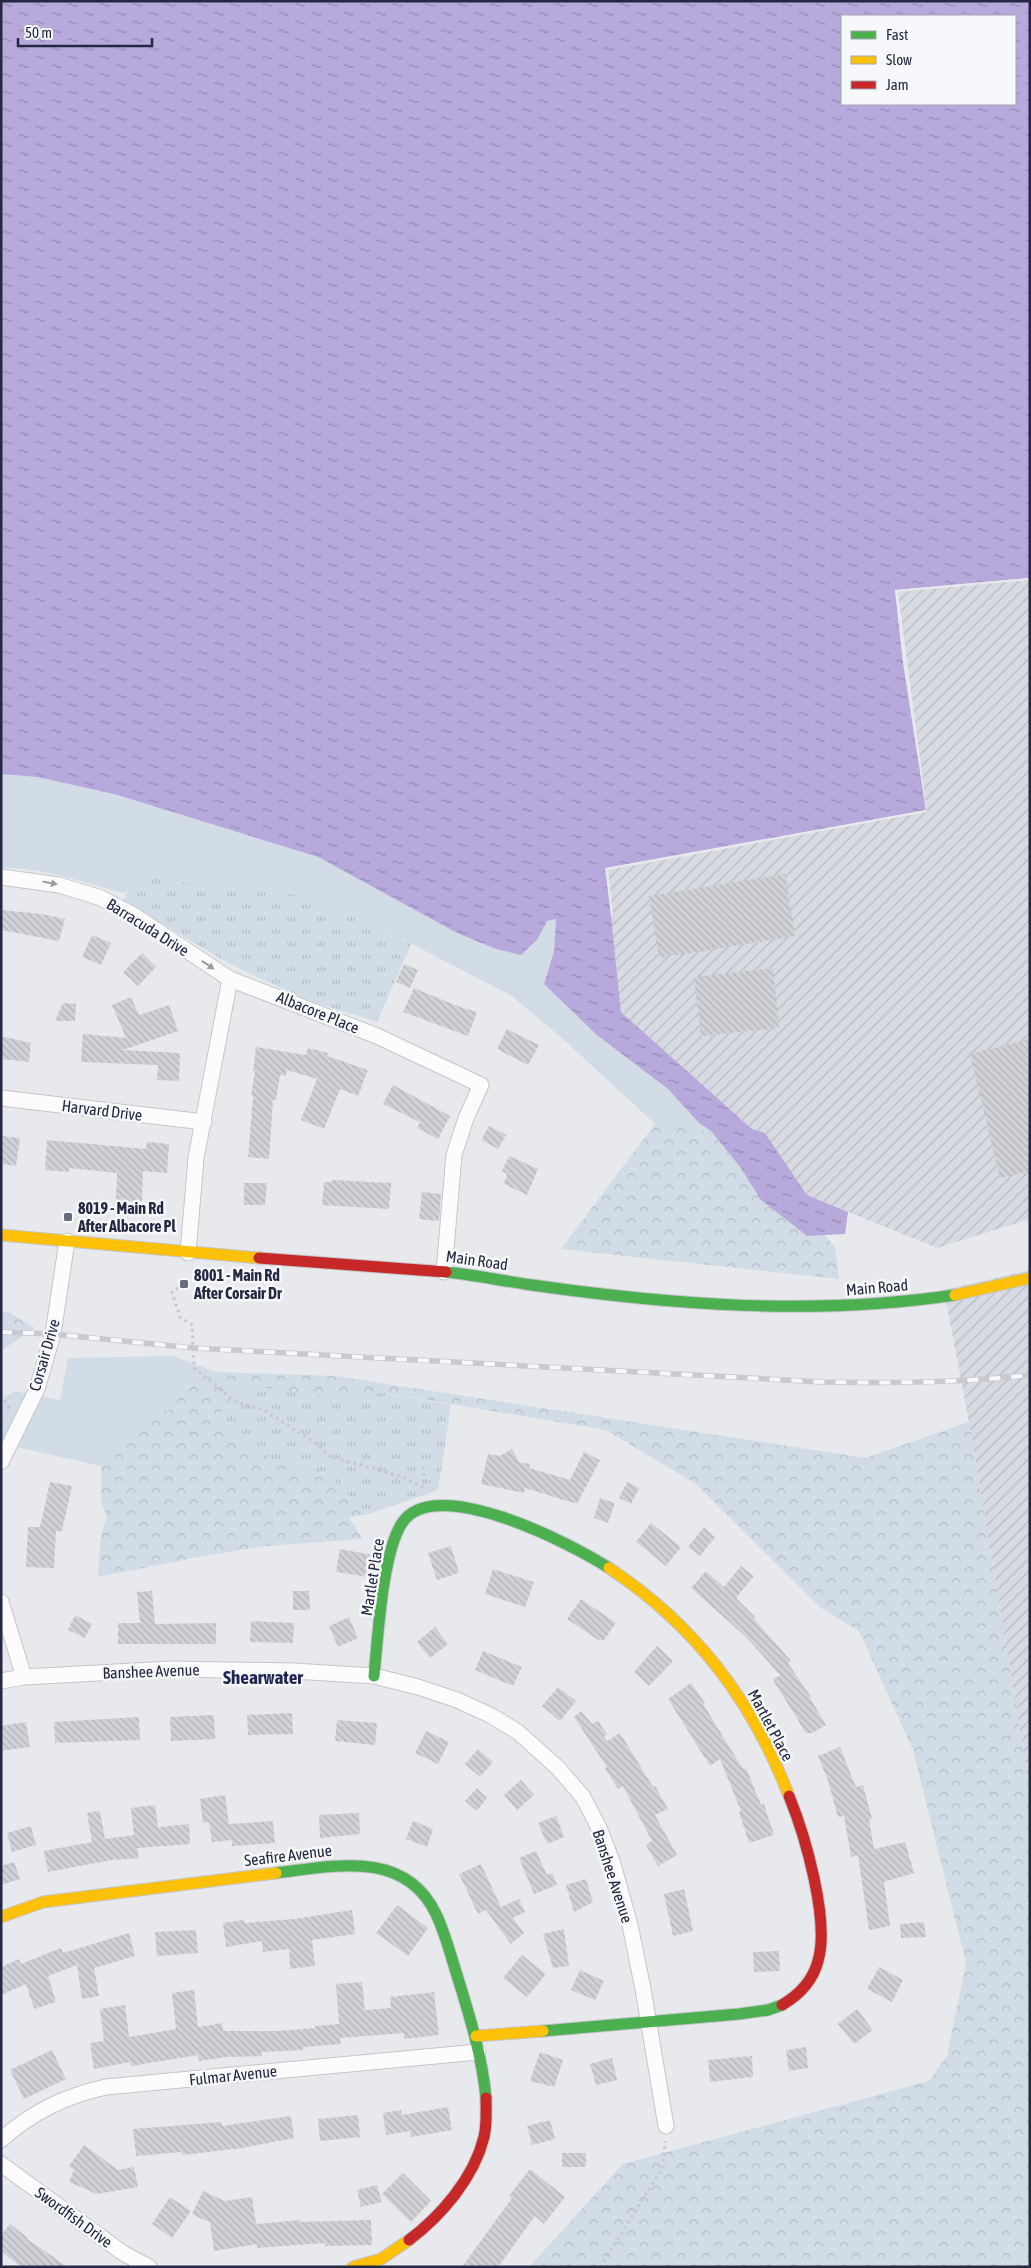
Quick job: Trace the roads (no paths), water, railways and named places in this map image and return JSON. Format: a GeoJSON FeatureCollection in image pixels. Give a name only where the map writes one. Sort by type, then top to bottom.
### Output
{"type":"FeatureCollection","features":[{"type":"Feature","properties":{"kind":"street","name":"Barracuda Drive"},"geometry":{"type":"LineString","coordinates":[[1,877],[52,884],[101,898],[135,916],[230,979]]}},
{"type":"Feature","properties":{"kind":"street"},"geometry":{"type":"LineString","coordinates":[[188,1253],[196,1158],[230,979]]}},
{"type":"Feature","properties":{"kind":"street","name":"Albacore Place"},"geometry":{"type":"LineString","coordinates":[[230,979],[377,1036],[480,1085],[466,1118],[454,1155],[444,1272]]}},
{"type":"Feature","properties":{"kind":"street","name":"Harvard Drive"},"geometry":{"type":"LineString","coordinates":[[1,1098],[204,1122]]}},
{"type":"Feature","properties":{"kind":"street","name":"Main Road"},"geometry":{"type":"LineString","coordinates":[[1,1235],[188,1253],[444,1272],[542,1286],[758,1307],[822,1308],[895,1303],[985,1291],[1030,1278]]}},
{"type":"Feature","properties":{"kind":"street","name":"Corsair Drive"},"geometry":{"type":"LineString","coordinates":[[1,1462],[39,1380],[53,1334],[67,1241]]}},
{"type":"Feature","properties":{"kind":"street","name":"Martlet Place"},"geometry":{"type":"LineString","coordinates":[[374,1676],[388,1559],[395,1536],[405,1518],[428,1505],[454,1504],[512,1520],[568,1544],[617,1573],[639,1589],[700,1643],[727,1680],[767,1746],[805,1841],[818,1895],[821,1948],[812,1976],[794,1997],[775,2008],[648,2023],[476,2036]]}},
{"type":"Feature","properties":{"kind":"street"},"geometry":{"type":"LineString","coordinates":[[1,1602],[24,1676]]}},
{"type":"Feature","properties":{"kind":"street","name":"Banshee Avenue"},"geometry":{"type":"LineString","coordinates":[[1,1681],[24,1676],[171,1669],[294,1671],[374,1676],[418,1687],[457,1700],[490,1715],[518,1732],[546,1757],[582,1797],[600,1830],[613,1864],[630,1925],[643,1989],[666,2126]]}},
{"type":"Feature","properties":{"kind":"street","name":"Seafire Avenue"},"geometry":{"type":"LineString","coordinates":[[1,1917],[43,1902],[348,1864],[382,1868],[400,1876],[416,1887],[436,1914],[476,2036]]}},
{"type":"Feature","properties":{"kind":"street"},"geometry":{"type":"LineString","coordinates":[[353,2267],[383,2259],[414,2238],[441,2210],[471,2169],[481,2149],[487,2122],[486,2101],[476,2036]]}},
{"type":"Feature","properties":{"kind":"street","name":"Fulmar Avenue"},"geometry":{"type":"LineString","coordinates":[[1,2140],[16,2126],[50,2105],[68,2097],[106,2087],[478,2052]]}},
{"type":"Feature","properties":{"kind":"street","name":"Swordfish Drive"},"geometry":{"type":"LineString","coordinates":[[1,2164],[123,2253],[149,2267]]}},
{"type":"Feature","properties":{"kind":"water"},"geometry":{"type":"Polygon","coordinates":[[[1,1],[1030,1],[1030,578],[895,590],[903,662],[926,810],[606,868],[621,1012],[752,1129],[765,1133],[807,1195],[848,1212],[845,1234],[807,1236],[761,1200],[740,1167],[711,1131],[699,1123],[668,1089],[597,1035],[544,984],[554,951],[556,919],[547,921],[537,940],[521,955],[496,949],[457,933],[318,857],[114,794],[37,777],[1,774],[1,1]]]}},
{"type":"Feature","properties":{"kind":"railway"},"geometry":{"type":"LineString","coordinates":[[1,1332],[53,1334],[194,1348],[822,1382],[926,1382],[1030,1375]]}},
{"type":"Feature","properties":{"kind":"place","name":"8019 - Main Rd After Albacore Pl"},"geometry":{"type":"Point","coordinates":[68,1217]}},
{"type":"Feature","properties":{"kind":"place","name":"8001 - Main Rd After Corsair Dr"},"geometry":{"type":"Point","coordinates":[184,1284]}},
{"type":"Feature","properties":{"kind":"district","name":"Shearwater"},"geometry":{"type":"Point","coordinates":[263,1677]}}]}
